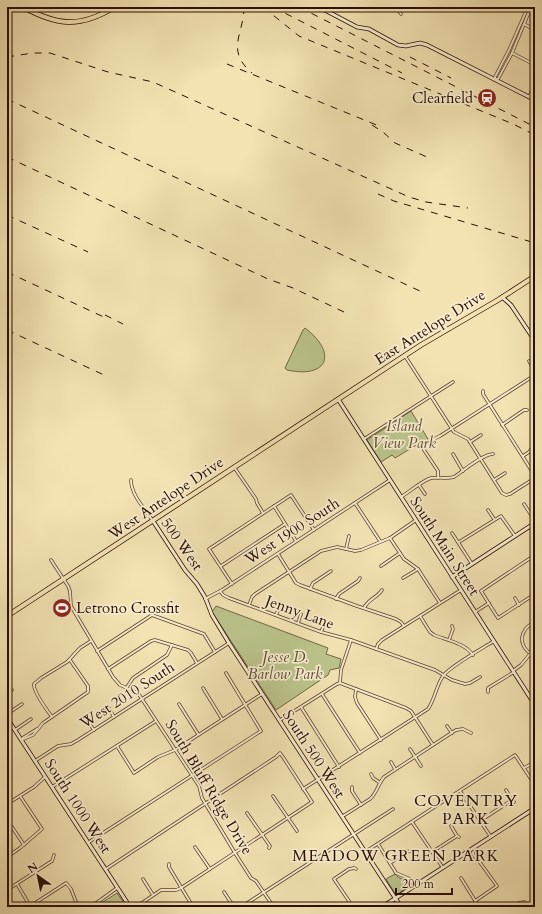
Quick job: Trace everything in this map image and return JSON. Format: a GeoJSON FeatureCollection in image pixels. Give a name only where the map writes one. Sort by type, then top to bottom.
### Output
{"type":"FeatureCollection","features":[{"type":"Feature","properties":{"kind":"main road"},"geometry":{"type":"LineString","coordinates":[[23,7],[44,18],[64,22],[85,21],[115,7]]}},
{"type":"Feature","properties":{"kind":"main road","name":"East Antelope Drive"},"geometry":{"type":"LineString","coordinates":[[338,399],[437,335],[535,276]]}},
{"type":"Feature","properties":{"kind":"main road","name":"West Antelope Drive"},"geometry":{"type":"LineString","coordinates":[[7,616],[338,399]]}},
{"type":"Feature","properties":{"kind":"street"},"geometry":{"type":"LineString","coordinates":[[85,7],[88,10]]}},
{"type":"Feature","properties":{"kind":"street"},"geometry":{"type":"LineString","coordinates":[[318,7],[356,26],[368,29],[398,45],[404,46],[420,43],[425,44],[535,100]]}},
{"type":"Feature","properties":{"kind":"street"},"geometry":{"type":"LineString","coordinates":[[396,7],[401,14]]}},
{"type":"Feature","properties":{"kind":"street"},"geometry":{"type":"LineString","coordinates":[[495,80],[498,79],[512,53],[528,7]]}},
{"type":"Feature","properties":{"kind":"street"},"geometry":{"type":"LineString","coordinates":[[495,80],[495,76],[531,7]]}},
{"type":"Feature","properties":{"kind":"street"},"geometry":{"type":"LineString","coordinates":[[523,24],[535,30]]}},
{"type":"Feature","properties":{"kind":"street"},"geometry":{"type":"LineString","coordinates":[[512,53],[535,65]]}},
{"type":"Feature","properties":{"kind":"street"},"geometry":{"type":"LineString","coordinates":[[528,97],[535,84]]}},
{"type":"Feature","properties":{"kind":"street"},"geometry":{"type":"LineString","coordinates":[[502,297],[511,305],[535,342]]}},
{"type":"Feature","properties":{"kind":"street"},"geometry":{"type":"LineString","coordinates":[[405,356],[454,432],[464,436],[470,442],[502,493],[506,495],[510,494],[535,477],[489,405],[483,391]]}},
{"type":"Feature","properties":{"kind":"street"},"geometry":{"type":"LineString","coordinates":[[529,361],[535,371]]}},
{"type":"Feature","properties":{"kind":"street"},"geometry":{"type":"LineString","coordinates":[[438,478],[438,471],[424,450],[423,446],[535,375]]}},
{"type":"Feature","properties":{"kind":"street"},"geometry":{"type":"LineString","coordinates":[[364,439],[453,382]]}},
{"type":"Feature","properties":{"kind":"street","name":"South Main Street"},"geometry":{"type":"LineString","coordinates":[[338,399],[535,704]]}},
{"type":"Feature","properties":{"kind":"street"},"geometry":{"type":"LineString","coordinates":[[502,424],[524,410],[527,410]]}},
{"type":"Feature","properties":{"kind":"street"},"geometry":{"type":"LineString","coordinates":[[470,442],[481,435]]}},
{"type":"Feature","properties":{"kind":"street"},"geometry":{"type":"LineString","coordinates":[[523,456],[529,452],[535,444]]}},
{"type":"Feature","properties":{"kind":"street"},"geometry":{"type":"LineString","coordinates":[[453,454],[463,471]]}},
{"type":"Feature","properties":{"kind":"street"},"geometry":{"type":"LineString","coordinates":[[401,497],[430,479],[449,478],[481,459],[493,454]]}},
{"type":"Feature","properties":{"kind":"street"},"geometry":{"type":"LineString","coordinates":[[234,467],[256,499],[257,504],[263,513]]}},
{"type":"Feature","properties":{"kind":"street"},"geometry":{"type":"LineString","coordinates":[[494,480],[505,473]]}},
{"type":"Feature","properties":{"kind":"street","name":"500 West"},"geometry":{"type":"LineString","coordinates":[[131,480],[134,494],[185,570],[197,584],[215,621]]}},
{"type":"Feature","properties":{"kind":"street","name":"West 1900 South"},"geometry":{"type":"LineString","coordinates":[[205,599],[232,584],[390,480]]}},
{"type":"Feature","properties":{"kind":"street"},"geometry":{"type":"LineString","coordinates":[[419,485],[425,494]]}},
{"type":"Feature","properties":{"kind":"street"},"geometry":{"type":"LineString","coordinates":[[232,584],[209,549],[263,513],[292,495],[314,530]]}},
{"type":"Feature","properties":{"kind":"street"},"geometry":{"type":"LineString","coordinates":[[355,503],[380,541]]}},
{"type":"Feature","properties":{"kind":"street"},"geometry":{"type":"LineString","coordinates":[[452,577],[535,522],[524,504]]}},
{"type":"Feature","properties":{"kind":"street"},"geometry":{"type":"LineString","coordinates":[[274,506],[296,541]]}},
{"type":"Feature","properties":{"kind":"street"},"geometry":{"type":"LineString","coordinates":[[488,510],[494,520]]}},
{"type":"Feature","properties":{"kind":"street"},"geometry":{"type":"LineString","coordinates":[[458,542],[501,516],[516,536]]}},
{"type":"Feature","properties":{"kind":"street"},"geometry":{"type":"LineString","coordinates":[[249,605],[255,594],[321,551],[337,547],[361,550],[390,538],[416,520]]}},
{"type":"Feature","properties":{"kind":"street"},"geometry":{"type":"LineString","coordinates":[[221,566],[285,524]]}},
{"type":"Feature","properties":{"kind":"street"},"geometry":{"type":"LineString","coordinates":[[452,533],[472,564]]}},
{"type":"Feature","properties":{"kind":"street"},"geometry":{"type":"LineString","coordinates":[[346,549],[349,536]]}},
{"type":"Feature","properties":{"kind":"street"},"geometry":{"type":"LineString","coordinates":[[390,538],[404,559],[418,568],[440,603]]}},
{"type":"Feature","properties":{"kind":"street"},"geometry":{"type":"LineString","coordinates":[[278,554],[296,583],[336,599],[396,619],[404,626]]}},
{"type":"Feature","properties":{"kind":"street"},"geometry":{"type":"LineString","coordinates":[[381,566],[400,554]]}},
{"type":"Feature","properties":{"kind":"street"},"geometry":{"type":"LineString","coordinates":[[535,555],[481,591],[498,618],[535,594]]}},
{"type":"Feature","properties":{"kind":"street","name":"South Bluff Ridge Drive"},"geometry":{"type":"LineString","coordinates":[[51,560],[70,591],[70,606],[108,669],[118,683],[135,691],[142,699],[199,786],[201,796],[235,853],[251,878],[256,882],[272,906],[275,907]]}},
{"type":"Feature","properties":{"kind":"street"},"geometry":{"type":"LineString","coordinates":[[403,578],[418,568]]}},
{"type":"Feature","properties":{"kind":"street"},"geometry":{"type":"LineString","coordinates":[[310,589],[313,583],[331,571]]}},
{"type":"Feature","properties":{"kind":"street"},"geometry":{"type":"LineString","coordinates":[[336,599],[338,594],[358,581],[360,578]]}},
{"type":"Feature","properties":{"kind":"street"},"geometry":{"type":"LineString","coordinates":[[364,608],[366,602],[382,590]]}},
{"type":"Feature","properties":{"kind":"street"},"geometry":{"type":"LineString","coordinates":[[376,649],[382,640],[461,590]]}},
{"type":"Feature","properties":{"kind":"street","name":"Jenny Lane"},"geometry":{"type":"LineString","coordinates":[[220,591],[223,595],[229,598],[321,632],[351,640],[435,670],[452,680],[466,684],[480,677]]}},
{"type":"Feature","properties":{"kind":"street"},"geometry":{"type":"LineString","coordinates":[[515,598],[519,604]]}},
{"type":"Feature","properties":{"kind":"street"},"geometry":{"type":"LineString","coordinates":[[475,612],[489,603]]}},
{"type":"Feature","properties":{"kind":"street"},"geometry":{"type":"LineString","coordinates":[[276,615],[280,606]]}},
{"type":"Feature","properties":{"kind":"street"},"geometry":{"type":"LineString","coordinates":[[298,623],[302,614]]}},
{"type":"Feature","properties":{"kind":"street"},"geometry":{"type":"LineString","coordinates":[[97,651],[152,615],[204,634],[215,652]]}},
{"type":"Feature","properties":{"kind":"street"},"geometry":{"type":"LineString","coordinates":[[420,616],[430,632],[434,635],[464,646],[473,654]]}},
{"type":"Feature","properties":{"kind":"street","name":"South 500 West"},"geometry":{"type":"LineString","coordinates":[[215,621],[401,907]]}},
{"type":"Feature","properties":{"kind":"street"},"geometry":{"type":"LineString","coordinates":[[321,632],[325,622]]}},
{"type":"Feature","properties":{"kind":"street"},"geometry":{"type":"LineString","coordinates":[[535,622],[525,629],[523,634],[523,645],[530,654],[535,655]]}},
{"type":"Feature","properties":{"kind":"street"},"geometry":{"type":"LineString","coordinates":[[449,640],[453,629],[452,626]]}},
{"type":"Feature","properties":{"kind":"street"},"geometry":{"type":"LineString","coordinates":[[108,669],[151,641],[155,640],[190,651],[197,663]]}},
{"type":"Feature","properties":{"kind":"street"},"geometry":{"type":"LineString","coordinates":[[340,683],[341,670],[351,640]]}},
{"type":"Feature","properties":{"kind":"street"},"geometry":{"type":"LineString","coordinates":[[52,717],[33,685],[36,681],[70,660],[77,650],[91,641]]}},
{"type":"Feature","properties":{"kind":"street"},"geometry":{"type":"LineString","coordinates":[[303,789],[428,710],[443,675],[494,641]]}},
{"type":"Feature","properties":{"kind":"street","name":"West 2010 South"},"geometry":{"type":"LineString","coordinates":[[35,761],[58,746],[74,743],[229,643]]}},
{"type":"Feature","properties":{"kind":"street"},"geometry":{"type":"LineString","coordinates":[[127,687],[133,678],[167,655],[172,645]]}},
{"type":"Feature","properties":{"kind":"street"},"geometry":{"type":"LineString","coordinates":[[488,692],[488,688],[521,666],[530,654]]}},
{"type":"Feature","properties":{"kind":"street"},"geometry":{"type":"LineString","coordinates":[[22,740],[24,737],[88,692],[88,686],[70,660]]}},
{"type":"Feature","properties":{"kind":"street"},"geometry":{"type":"LineString","coordinates":[[89,842],[261,731],[226,674]]}},
{"type":"Feature","properties":{"kind":"street"},"geometry":{"type":"LineString","coordinates":[[280,720],[340,683],[412,711],[434,745]]}},
{"type":"Feature","properties":{"kind":"street"},"geometry":{"type":"LineString","coordinates":[[203,688],[222,719]]}},
{"type":"Feature","properties":{"kind":"street"},"geometry":{"type":"LineString","coordinates":[[356,689],[355,697],[357,703],[381,740]]}},
{"type":"Feature","properties":{"kind":"street"},"geometry":{"type":"LineString","coordinates":[[7,693],[12,690]]}},
{"type":"Feature","properties":{"kind":"street"},"geometry":{"type":"LineString","coordinates":[[117,746],[134,773],[158,757],[174,750],[262,694]]}},
{"type":"Feature","properties":{"kind":"street"},"geometry":{"type":"LineString","coordinates":[[322,694],[360,753]]}},
{"type":"Feature","properties":{"kind":"street"},"geometry":{"type":"LineString","coordinates":[[7,714],[22,704]]}},
{"type":"Feature","properties":{"kind":"street"},"geometry":{"type":"LineString","coordinates":[[179,704],[198,734]]}},
{"type":"Feature","properties":{"kind":"street"},"geometry":{"type":"LineString","coordinates":[[301,707],[339,767]]}},
{"type":"Feature","properties":{"kind":"street"},"geometry":{"type":"LineString","coordinates":[[109,708],[114,717]]}},
{"type":"Feature","properties":{"kind":"street"},"geometry":{"type":"LineString","coordinates":[[15,730],[31,719]]}},
{"type":"Feature","properties":{"kind":"street","name":"South 1000 West"},"geometry":{"type":"LineString","coordinates":[[8,720],[46,776],[130,907]]}},
{"type":"Feature","properties":{"kind":"street"},"geometry":{"type":"LineString","coordinates":[[52,787],[156,721]]}},
{"type":"Feature","properties":{"kind":"street"},"geometry":{"type":"LineString","coordinates":[[88,722],[94,730]]}},
{"type":"Feature","properties":{"kind":"street"},"geometry":{"type":"LineString","coordinates":[[447,726],[452,733]]}},
{"type":"Feature","properties":{"kind":"street"},"geometry":{"type":"LineString","coordinates":[[342,817],[374,796],[379,782],[395,769],[456,730],[463,729],[471,732]]}},
{"type":"Feature","properties":{"kind":"street"},"geometry":{"type":"LineString","coordinates":[[410,750],[421,766]]}},
{"type":"Feature","properties":{"kind":"street"},"geometry":{"type":"LineString","coordinates":[[106,869],[280,754],[312,802],[181,888],[176,890],[161,890],[136,907]]}},
{"type":"Feature","properties":{"kind":"street"},"geometry":{"type":"LineString","coordinates":[[365,852],[515,755],[535,785]]}},
{"type":"Feature","properties":{"kind":"street"},"geometry":{"type":"LineString","coordinates":[[391,762],[395,769]]}},
{"type":"Feature","properties":{"kind":"street"},"geometry":{"type":"LineString","coordinates":[[524,768],[535,762]]}},
{"type":"Feature","properties":{"kind":"street"},"geometry":{"type":"LineString","coordinates":[[371,774],[379,782]]}},
{"type":"Feature","properties":{"kind":"street"},"geometry":{"type":"LineString","coordinates":[[7,804],[46,776]]}},
{"type":"Feature","properties":{"kind":"street"},"geometry":{"type":"LineString","coordinates":[[352,787],[352,791],[361,805]]}},
{"type":"Feature","properties":{"kind":"street"},"geometry":{"type":"LineString","coordinates":[[480,821],[513,801],[506,790]]}},
{"type":"Feature","properties":{"kind":"street"},"geometry":{"type":"LineString","coordinates":[[460,791],[491,837]]}},
{"type":"Feature","properties":{"kind":"street"},"geometry":{"type":"LineString","coordinates":[[7,857],[42,829],[20,796]]}},
{"type":"Feature","properties":{"kind":"street"},"geometry":{"type":"LineString","coordinates":[[273,796],[296,831]]}},
{"type":"Feature","properties":{"kind":"street"},"geometry":{"type":"LineString","coordinates":[[382,907],[443,868],[473,851],[491,837],[535,808]]}},
{"type":"Feature","properties":{"kind":"street"},"geometry":{"type":"LineString","coordinates":[[241,907],[393,809]]}},
{"type":"Feature","properties":{"kind":"street"},"geometry":{"type":"LineString","coordinates":[[247,813],[270,846],[269,848]]}},
{"type":"Feature","properties":{"kind":"street"},"geometry":{"type":"LineString","coordinates":[[412,822],[443,868]]}},
{"type":"Feature","properties":{"kind":"street"},"geometry":{"type":"LineString","coordinates":[[432,852],[458,837],[451,826]]}},
{"type":"Feature","properties":{"kind":"street"},"geometry":{"type":"LineString","coordinates":[[12,827],[24,844]]}},
{"type":"Feature","properties":{"kind":"street"},"geometry":{"type":"LineString","coordinates":[[378,844],[396,873],[410,880],[415,886]]}},
{"type":"Feature","properties":{"kind":"street"},"geometry":{"type":"LineString","coordinates":[[195,847],[210,869]]}},
{"type":"Feature","properties":{"kind":"street"},"geometry":{"type":"LineString","coordinates":[[390,863],[406,852],[411,851]]}},
{"type":"Feature","properties":{"kind":"street"},"geometry":{"type":"LineString","coordinates":[[473,851],[497,886],[475,901]]}},
{"type":"Feature","properties":{"kind":"street"},"geometry":{"type":"LineString","coordinates":[[7,890],[52,861],[54,855]]}},
{"type":"Feature","properties":{"kind":"street"},"geometry":{"type":"LineString","coordinates":[[169,864],[168,866],[193,907]]}},
{"type":"Feature","properties":{"kind":"street"},"geometry":{"type":"LineString","coordinates":[[353,907],[334,879],[349,869],[356,869]]}},
{"type":"Feature","properties":{"kind":"street"},"geometry":{"type":"LineString","coordinates":[[461,878],[479,907]]}},
{"type":"Feature","properties":{"kind":"street"},"geometry":{"type":"LineString","coordinates":[[143,879],[153,895]]}},
{"type":"Feature","properties":{"kind":"street"},"geometry":{"type":"LineString","coordinates":[[17,884],[29,906],[66,883],[71,889],[78,907]]}},
{"type":"Feature","properties":{"kind":"street"},"geometry":{"type":"LineString","coordinates":[[86,907],[95,904],[118,888]]}},
{"type":"Feature","properties":{"kind":"street"},"geometry":{"type":"LineString","coordinates":[[224,892],[234,907]]}},
{"type":"Feature","properties":{"kind":"street"},"geometry":{"type":"LineString","coordinates":[[514,907],[524,902]]}},
{"type":"Feature","properties":{"kind":"green space"},"geometry":{"type":"Polygon","coordinates":[[[305,328],[322,346],[325,355],[324,362],[312,371],[301,372],[287,370],[285,368],[305,328]]]}},
{"type":"Feature","properties":{"kind":"green space","name":"Island View Park"},"geometry":{"type":"Polygon","coordinates":[[[411,411],[428,439],[395,458],[392,455],[381,462],[367,440],[411,411]]]}},
{"type":"Feature","properties":{"kind":"green space","name":"Jesse D. Barlow Park"},"geometry":{"type":"Polygon","coordinates":[[[216,606],[328,648],[326,654],[341,659],[339,668],[330,670],[328,675],[276,710],[212,612],[216,606]]]}},
{"type":"Feature","properties":{"kind":"green space"},"geometry":{"type":"Polygon","coordinates":[[[395,874],[411,885],[396,895],[386,879],[395,874]]]}},
{"type":"Feature","properties":{"kind":"green space"},"geometry":{"type":"Polygon","coordinates":[[[117,893],[124,903],[117,907],[95,907],[117,893]]]}},
{"type":"Feature","properties":{"kind":"railway"},"geometry":{"type":"LineString","coordinates":[[244,7],[238,49],[239,57],[252,73]]}},
{"type":"Feature","properties":{"kind":"railway"},"geometry":{"type":"LineString","coordinates":[[263,7],[299,36],[513,124],[535,135]]}},
{"type":"Feature","properties":{"kind":"railway"},"geometry":{"type":"LineString","coordinates":[[273,7],[402,73]]}},
{"type":"Feature","properties":{"kind":"railway"},"geometry":{"type":"LineString","coordinates":[[299,7],[535,127]]}},
{"type":"Feature","properties":{"kind":"railway"},"geometry":{"type":"LineString","coordinates":[[7,57],[33,53],[50,53],[108,72],[153,82],[409,197],[426,202],[468,208]]}},
{"type":"Feature","properties":{"kind":"railway"},"geometry":{"type":"LineString","coordinates":[[410,57],[451,78]]}},
{"type":"Feature","properties":{"kind":"railway"},"geometry":{"type":"LineString","coordinates":[[227,64],[379,126]]}},
{"type":"Feature","properties":{"kind":"railway"},"geometry":{"type":"LineString","coordinates":[[7,99],[422,292]]}},
{"type":"Feature","properties":{"kind":"railway"},"geometry":{"type":"LineString","coordinates":[[372,125],[383,132],[395,143],[427,157]]}},
{"type":"Feature","properties":{"kind":"railway"},"geometry":{"type":"LineString","coordinates":[[7,157],[268,279],[293,288],[344,312]]}},
{"type":"Feature","properties":{"kind":"railway"},"geometry":{"type":"LineString","coordinates":[[378,194],[394,201],[535,243]]}},
{"type":"Feature","properties":{"kind":"railway"},"geometry":{"type":"LineString","coordinates":[[7,215],[88,252]]}},
{"type":"Feature","properties":{"kind":"railway"},"geometry":{"type":"LineString","coordinates":[[7,272],[108,319]]}},
{"type":"Feature","properties":{"kind":"railway"},"geometry":{"type":"LineString","coordinates":[[105,315],[123,324]]}},
{"type":"Feature","properties":{"kind":"railway"},"geometry":{"type":"LineString","coordinates":[[7,330],[104,375]]}},
{"type":"Feature","properties":{"kind":"place","name":"Clearfield"},"geometry":{"type":"Point","coordinates":[487,98]}},
{"type":"Feature","properties":{"kind":"place","name":"Letrono Crossfit"},"geometry":{"type":"Point","coordinates":[62,608]}},
{"type":"Feature","properties":{"kind":"district","name":"COVENTRY PARK"},"geometry":{"type":"Point","coordinates":[466,810]}},
{"type":"Feature","properties":{"kind":"district","name":"MEADOW GREEN PARK"},"geometry":{"type":"Point","coordinates":[396,856]}}]}
